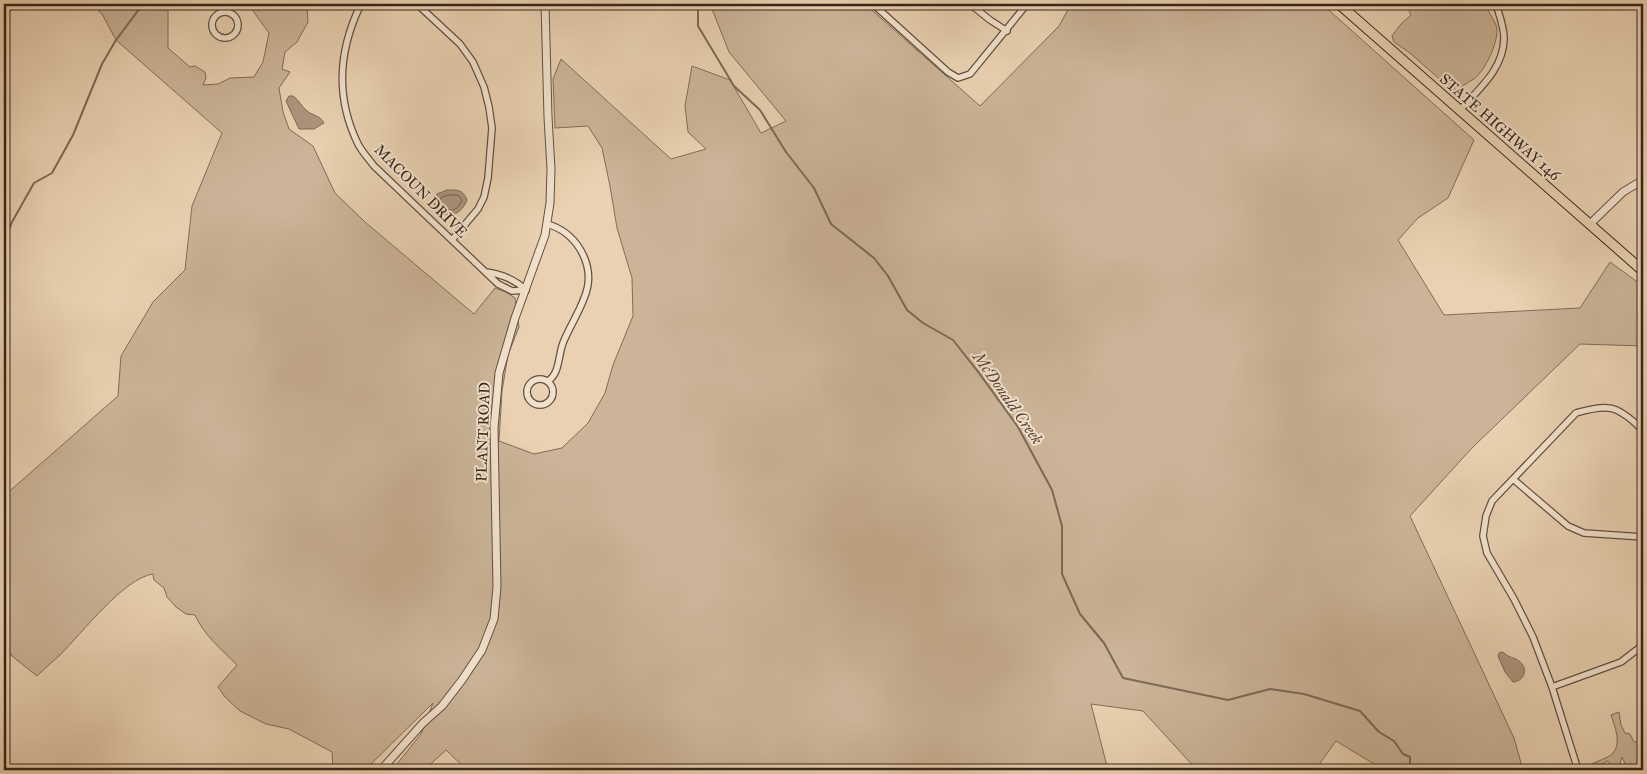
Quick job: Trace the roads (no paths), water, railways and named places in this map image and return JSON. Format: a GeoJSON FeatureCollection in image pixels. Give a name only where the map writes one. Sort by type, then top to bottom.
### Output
{"type":"FeatureCollection","features":[{"type":"Feature","properties":{"kind":"main road","name":"STATE HIGHWAY 146"},"geometry":{"type":"LineString","coordinates":[[1338,4],[1643,271]]}},
{"type":"Feature","properties":{"kind":"street"},"geometry":{"type":"LineString","coordinates":[[227,12],[230,4]]}},
{"type":"Feature","properties":{"kind":"street","name":"MACOUN DRIVE"},"geometry":{"type":"LineString","coordinates":[[361,4],[354,18],[344,58],[341,88],[348,118],[359,146],[374,166],[498,284],[512,291],[526,290]]}},
{"type":"Feature","properties":{"kind":"street"},"geometry":{"type":"LineString","coordinates":[[417,4],[460,44],[477,70],[489,107],[492,128],[488,178],[484,197],[478,209],[452,240]]}},
{"type":"Feature","properties":{"kind":"street","name":"PLANT ROAD"},"geometry":{"type":"LineString","coordinates":[[381,770],[442,706],[462,680],[482,650],[494,619],[496,587],[494,428],[499,373],[506,346],[545,235],[550,203],[552,169],[548,117],[545,4]]}},
{"type":"Feature","properties":{"kind":"street"},"geometry":{"type":"LineString","coordinates":[[873,4],[948,72],[958,78],[970,74],[1028,4]]}},
{"type":"Feature","properties":{"kind":"street"},"geometry":{"type":"LineString","coordinates":[[970,4],[1006,31]]}},
{"type":"Feature","properties":{"kind":"street"},"geometry":{"type":"LineString","coordinates":[[1459,111],[1495,71],[1501,58],[1504,38],[1496,4]]}},
{"type":"Feature","properties":{"kind":"street"},"geometry":{"type":"LineString","coordinates":[[227,12],[234,15],[238,26],[235,34],[227,38],[219,36],[213,30],[213,21],[218,14],[227,12]]}},
{"type":"Feature","properties":{"kind":"street"},"geometry":{"type":"LineString","coordinates":[[1590,224],[1623,192],[1643,180]]}},
{"type":"Feature","properties":{"kind":"street"},"geometry":{"type":"LineString","coordinates":[[547,224],[561,230],[577,244],[588,268],[589,282],[583,303],[559,353],[556,373],[548,381]]}},
{"type":"Feature","properties":{"kind":"street","name":"MACOUN DRIVE"},"geometry":{"type":"LineString","coordinates":[[486,272],[500,274],[518,282],[526,290]]}},
{"type":"Feature","properties":{"kind":"street"},"geometry":{"type":"LineString","coordinates":[[540,378],[548,381],[553,388],[550,401],[542,405],[533,403],[527,397],[529,384],[540,378]]}},
{"type":"Feature","properties":{"kind":"street"},"geometry":{"type":"LineString","coordinates":[[1578,770],[1552,687],[1533,637],[1514,599],[1487,553],[1483,536],[1486,516],[1492,501],[1576,413],[1610,407],[1627,416],[1643,432]]}},
{"type":"Feature","properties":{"kind":"street"},"geometry":{"type":"LineString","coordinates":[[1513,479],[1568,526],[1584,533],[1643,537]]}},
{"type":"Feature","properties":{"kind":"street"},"geometry":{"type":"LineString","coordinates":[[1552,687],[1621,662],[1643,646]]}},
{"type":"Feature","properties":{"kind":"water"},"geometry":{"type":"Polygon","coordinates":[[[289,96],[293,96],[307,111],[320,118],[324,123],[314,129],[299,129],[286,101],[289,96]]]}},
{"type":"Feature","properties":{"kind":"water"},"geometry":{"type":"Polygon","coordinates":[[[447,190],[462,192],[467,200],[456,214],[451,215],[441,212],[433,202],[437,194],[447,190]]]}},
{"type":"Feature","properties":{"kind":"water"},"geometry":{"type":"Polygon","coordinates":[[[1503,652],[1523,665],[1524,675],[1520,680],[1513,682],[1505,672],[1498,656],[1499,653],[1503,652]]]}},
{"type":"Feature","properties":{"kind":"waterway"},"geometry":{"type":"LineString","coordinates":[[4,241],[12,222],[34,183],[52,173],[73,135],[102,64],[116,40],[143,4]]}},
{"type":"Feature","properties":{"kind":"waterway","name":"McDonald Creek"},"geometry":{"type":"LineString","coordinates":[[698,4],[698,26],[734,86],[760,110],[786,152],[814,188],[831,224],[874,258],[888,276],[907,310],[923,323],[953,340],[1018,427],[1052,490],[1062,526],[1062,574],[1080,614],[1104,643],[1123,678],[1228,700],[1270,689],[1304,694],[1360,711],[1379,732],[1394,741],[1403,754],[1410,757],[1410,770]]}}]}
